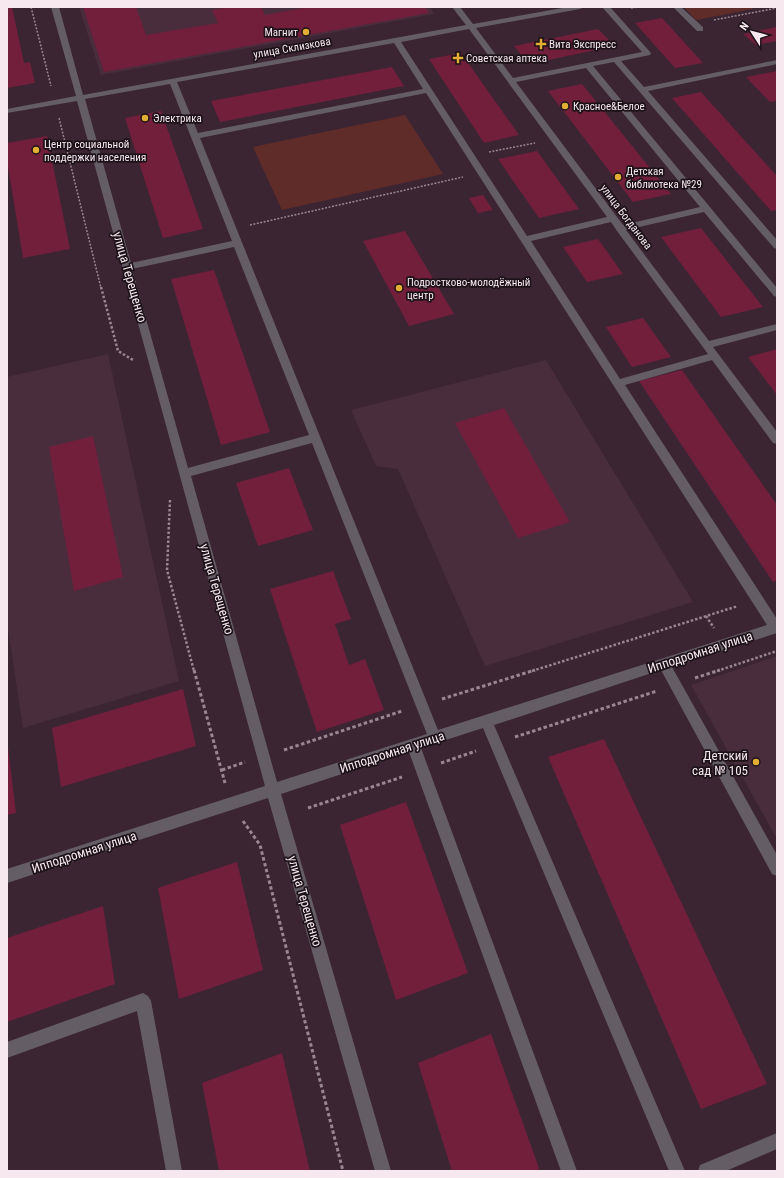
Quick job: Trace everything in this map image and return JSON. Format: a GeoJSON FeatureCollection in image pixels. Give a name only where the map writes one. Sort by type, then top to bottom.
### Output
{"type":"FeatureCollection","features":[{"type":"Feature","properties":{"kind":"street","name":"улица Терещенко"},"geometry":{"type":"LineString","coordinates":[[55,7],[79,98],[263,756],[383,1171]]}},
{"type":"Feature","properties":{"kind":"street","name":"улица Богданова"},"geometry":{"type":"LineString","coordinates":[[456,7],[777,440]]}},
{"type":"Feature","properties":{"kind":"street","name":"улица Склизкова"},"geometry":{"type":"LineString","coordinates":[[7,111],[577,7]]}},
{"type":"Feature","properties":{"kind":"street"},"geometry":{"type":"LineString","coordinates":[[510,81],[647,53],[606,7]]}},
{"type":"Feature","properties":{"kind":"street"},"geometry":{"type":"LineString","coordinates":[[678,7],[697,26]]}},
{"type":"Feature","properties":{"kind":"street"},"geometry":{"type":"LineString","coordinates":[[396,40],[757,600],[776,627]]}},
{"type":"Feature","properties":{"kind":"street"},"geometry":{"type":"LineString","coordinates":[[616,59],[777,246]]}},
{"type":"Feature","properties":{"kind":"street"},"geometry":{"type":"LineString","coordinates":[[642,90],[777,62]]}},
{"type":"Feature","properties":{"kind":"street"},"geometry":{"type":"LineString","coordinates":[[588,65],[777,294]]}},
{"type":"Feature","properties":{"kind":"street"},"geometry":{"type":"LineString","coordinates":[[173,81],[435,738]]}},
{"type":"Feature","properties":{"kind":"street"},"geometry":{"type":"LineString","coordinates":[[195,136],[428,90]]}},
{"type":"Feature","properties":{"kind":"street"},"geometry":{"type":"LineString","coordinates":[[620,229],[706,208]]}},
{"type":"Feature","properties":{"kind":"street"},"geometry":{"type":"LineString","coordinates":[[525,239],[613,219]]}},
{"type":"Feature","properties":{"kind":"street"},"geometry":{"type":"LineString","coordinates":[[127,267],[237,243]]}},
{"type":"Feature","properties":{"kind":"street"},"geometry":{"type":"LineString","coordinates":[[707,345],[777,327]]}},
{"type":"Feature","properties":{"kind":"street"},"geometry":{"type":"LineString","coordinates":[[618,383],[715,356]]}},
{"type":"Feature","properties":{"kind":"street"},"geometry":{"type":"LineString","coordinates":[[184,473],[315,438]]}},
{"type":"Feature","properties":{"kind":"street","name":"Ипподромная улица"},"geometry":{"type":"LineString","coordinates":[[7,876],[776,627]]}},
{"type":"Feature","properties":{"kind":"street"},"geometry":{"type":"LineString","coordinates":[[664,664],[777,870]]}},
{"type":"Feature","properties":{"kind":"street"},"geometry":{"type":"LineString","coordinates":[[486,721],[677,1171]]}},
{"type":"Feature","properties":{"kind":"street"},"geometry":{"type":"LineString","coordinates":[[413,745],[569,1171]]}},
{"type":"Feature","properties":{"kind":"street"},"geometry":{"type":"LineString","coordinates":[[7,1050],[143,1001],[174,1171]]}},
{"type":"Feature","properties":{"kind":"street"},"geometry":{"type":"LineString","coordinates":[[706,1171],[777,1141]]}},
{"type":"Feature","properties":{"kind":"path"},"geometry":{"type":"LineString","coordinates":[[31,7],[94,261],[118,350],[138,363]]}},
{"type":"Feature","properties":{"kind":"path"},"geometry":{"type":"LineString","coordinates":[[759,7],[762,11]]}},
{"type":"Feature","properties":{"kind":"path"},"geometry":{"type":"LineString","coordinates":[[697,26],[777,8]]}},
{"type":"Feature","properties":{"kind":"path"},"geometry":{"type":"LineString","coordinates":[[471,155],[554,139]]}},
{"type":"Feature","properties":{"kind":"path"},"geometry":{"type":"LineString","coordinates":[[232,229],[482,172]]}},
{"type":"Feature","properties":{"kind":"path"},"geometry":{"type":"LineString","coordinates":[[170,499],[167,570],[231,804],[260,845],[343,1171]]}},
{"type":"Feature","properties":{"kind":"path"},"geometry":{"type":"LineString","coordinates":[[222,770],[422,705],[757,600]]}},
{"type":"Feature","properties":{"kind":"path"},"geometry":{"type":"LineString","coordinates":[[308,808],[777,651]]}},
{"type":"Feature","properties":{"kind":"shaded area"},"geometry":{"type":"Polygon","coordinates":[[[79,7],[430,7],[434,14],[101,75],[79,7]]]}},
{"type":"Feature","properties":{"kind":"shaded area"},"geometry":{"type":"Polygon","coordinates":[[[684,7],[751,7],[753,9],[696,20],[684,7]]]}},
{"type":"Feature","properties":{"kind":"shaded area"},"geometry":{"type":"Polygon","coordinates":[[[405,115],[443,174],[282,210],[253,147],[405,115]]]}},
{"type":"Feature","properties":{"kind":"shaded area"},"geometry":{"type":"Polygon","coordinates":[[[108,354],[179,681],[23,728],[7,622],[7,377],[108,354]]]}},
{"type":"Feature","properties":{"kind":"shaded area"},"geometry":{"type":"Polygon","coordinates":[[[546,360],[693,602],[485,666],[398,469],[376,466],[351,410],[546,360]]]}},
{"type":"Feature","properties":{"kind":"shaded area","name":"Детский сад № 105"},"geometry":{"type":"Polygon","coordinates":[[[777,656],[777,839],[691,685],[777,656]]]}},
{"type":"Feature","properties":{"kind":"building"},"geometry":{"type":"Polygon","coordinates":[[[7,7],[12,7],[24,63],[30,62],[35,83],[7,88],[7,7]]]}},
{"type":"Feature","properties":{"kind":"building"},"geometry":{"type":"Polygon","coordinates":[[[83,7],[136,7],[146,35],[218,23],[212,10],[230,7],[261,7],[265,15],[308,7],[425,7],[429,13],[104,72],[83,7]]]}},
{"type":"Feature","properties":{"kind":"building"},"geometry":{"type":"Polygon","coordinates":[[[662,18],[703,63],[675,68],[635,23],[662,18]]]}},
{"type":"Feature","properties":{"kind":"building"},"geometry":{"type":"Polygon","coordinates":[[[777,27],[777,41],[756,45],[743,34],[777,27]]]}},
{"type":"Feature","properties":{"kind":"building"},"geometry":{"type":"Polygon","coordinates":[[[598,29],[615,46],[529,64],[514,46],[598,29]]]}},
{"type":"Feature","properties":{"kind":"building"},"geometry":{"type":"Polygon","coordinates":[[[461,53],[519,135],[484,143],[429,59],[461,53]]]}},
{"type":"Feature","properties":{"kind":"building"},"geometry":{"type":"Polygon","coordinates":[[[392,67],[404,86],[220,122],[211,101],[392,67]]]}},
{"type":"Feature","properties":{"kind":"building"},"geometry":{"type":"Polygon","coordinates":[[[777,71],[777,101],[770,102],[746,77],[777,71]]]}},
{"type":"Feature","properties":{"kind":"building"},"geometry":{"type":"Polygon","coordinates":[[[582,84],[671,194],[633,202],[548,91],[582,84]]]}},
{"type":"Feature","properties":{"kind":"building"},"geometry":{"type":"Polygon","coordinates":[[[701,92],[777,176],[777,210],[771,211],[672,98],[701,92]]]}},
{"type":"Feature","properties":{"kind":"building"},"geometry":{"type":"Polygon","coordinates":[[[161,111],[203,229],[163,238],[125,118],[161,111]]]}},
{"type":"Feature","properties":{"kind":"building"},"geometry":{"type":"Polygon","coordinates":[[[47,136],[70,249],[23,258],[7,166],[7,143],[47,136]]]}},
{"type":"Feature","properties":{"kind":"building"},"geometry":{"type":"Polygon","coordinates":[[[537,151],[579,209],[539,218],[498,159],[537,151]]]}},
{"type":"Feature","properties":{"kind":"building"},"geometry":{"type":"Polygon","coordinates":[[[483,195],[493,210],[478,213],[469,198],[483,195]]]}},
{"type":"Feature","properties":{"kind":"building"},"geometry":{"type":"Polygon","coordinates":[[[701,228],[763,307],[721,317],[661,237],[701,228]]]}},
{"type":"Feature","properties":{"kind":"building"},"geometry":{"type":"Polygon","coordinates":[[[405,231],[454,314],[409,326],[363,241],[405,231]]]}},
{"type":"Feature","properties":{"kind":"building"},"geometry":{"type":"Polygon","coordinates":[[[598,239],[623,274],[587,282],[563,247],[598,239]]]}},
{"type":"Feature","properties":{"kind":"building"},"geometry":{"type":"Polygon","coordinates":[[[214,270],[270,432],[221,445],[171,279],[214,270]]]}},
{"type":"Feature","properties":{"kind":"building"},"geometry":{"type":"Polygon","coordinates":[[[643,318],[671,357],[632,367],[606,327],[643,318]]]}},
{"type":"Feature","properties":{"kind":"building"},"geometry":{"type":"Polygon","coordinates":[[[777,349],[777,395],[748,357],[777,349]]]}},
{"type":"Feature","properties":{"kind":"building"},"geometry":{"type":"Polygon","coordinates":[[[682,370],[777,505],[777,580],[773,582],[639,381],[682,370]]]}},
{"type":"Feature","properties":{"kind":"building"},"geometry":{"type":"Polygon","coordinates":[[[504,408],[570,522],[518,538],[455,423],[504,408]]]}},
{"type":"Feature","properties":{"kind":"building"},"geometry":{"type":"Polygon","coordinates":[[[93,436],[123,577],[74,591],[49,447],[93,436]]]}},
{"type":"Feature","properties":{"kind":"building"},"geometry":{"type":"Polygon","coordinates":[[[289,468],[313,530],[258,546],[236,483],[289,468]]]}},
{"type":"Feature","properties":{"kind":"building"},"geometry":{"type":"Polygon","coordinates":[[[333,571],[351,619],[335,624],[349,665],[365,659],[384,710],[317,732],[270,589],[333,571]]]}},
{"type":"Feature","properties":{"kind":"building"},"geometry":{"type":"Polygon","coordinates":[[[183,689],[196,746],[61,787],[52,728],[183,689]]]}},
{"type":"Feature","properties":{"kind":"building"},"geometry":{"type":"Polygon","coordinates":[[[7,739],[16,813],[7,815],[7,739]]]}},
{"type":"Feature","properties":{"kind":"building"},"geometry":{"type":"Polygon","coordinates":[[[604,739],[767,1084],[701,1109],[548,757],[604,739]]]}},
{"type":"Feature","properties":{"kind":"building"},"geometry":{"type":"Polygon","coordinates":[[[406,802],[468,973],[396,1000],[340,825],[406,802]]]}},
{"type":"Feature","properties":{"kind":"building"},"geometry":{"type":"Polygon","coordinates":[[[237,862],[263,970],[179,999],[158,888],[237,862]]]}},
{"type":"Feature","properties":{"kind":"building"},"geometry":{"type":"Polygon","coordinates":[[[103,906],[115,984],[7,1022],[7,938],[103,906]]]}},
{"type":"Feature","properties":{"kind":"building"},"geometry":{"type":"Polygon","coordinates":[[[491,1034],[540,1171],[452,1171],[418,1063],[491,1034]]]}},
{"type":"Feature","properties":{"kind":"building"},"geometry":{"type":"Polygon","coordinates":[[[282,1053],[310,1171],[219,1171],[202,1083],[282,1053]]]}},
{"type":"Feature","properties":{"kind":"place","name":"Магнит"},"geometry":{"type":"Point","coordinates":[306,32]}},
{"type":"Feature","properties":{"kind":"place","name":"Вита Экспресс"},"geometry":{"type":"Point","coordinates":[541,44]}},
{"type":"Feature","properties":{"kind":"place","name":"Советская аптека"},"geometry":{"type":"Point","coordinates":[458,58]}},
{"type":"Feature","properties":{"kind":"place","name":"Красное&Белое"},"geometry":{"type":"Point","coordinates":[565,106]}},
{"type":"Feature","properties":{"kind":"place","name":"Электрика"},"geometry":{"type":"Point","coordinates":[145,118]}},
{"type":"Feature","properties":{"kind":"place","name":"Центр социальной поддержки населения"},"geometry":{"type":"Point","coordinates":[36,150]}},
{"type":"Feature","properties":{"kind":"place","name":"Детская библиотека №29"},"geometry":{"type":"Point","coordinates":[618,177]}},
{"type":"Feature","properties":{"kind":"place","name":"Подростково-молодёжный центр"},"geometry":{"type":"Point","coordinates":[399,288]}},
{"type":"Feature","properties":{"kind":"place","name":"Детский сад № 105"},"geometry":{"type":"Point","coordinates":[756,762]}}]}
